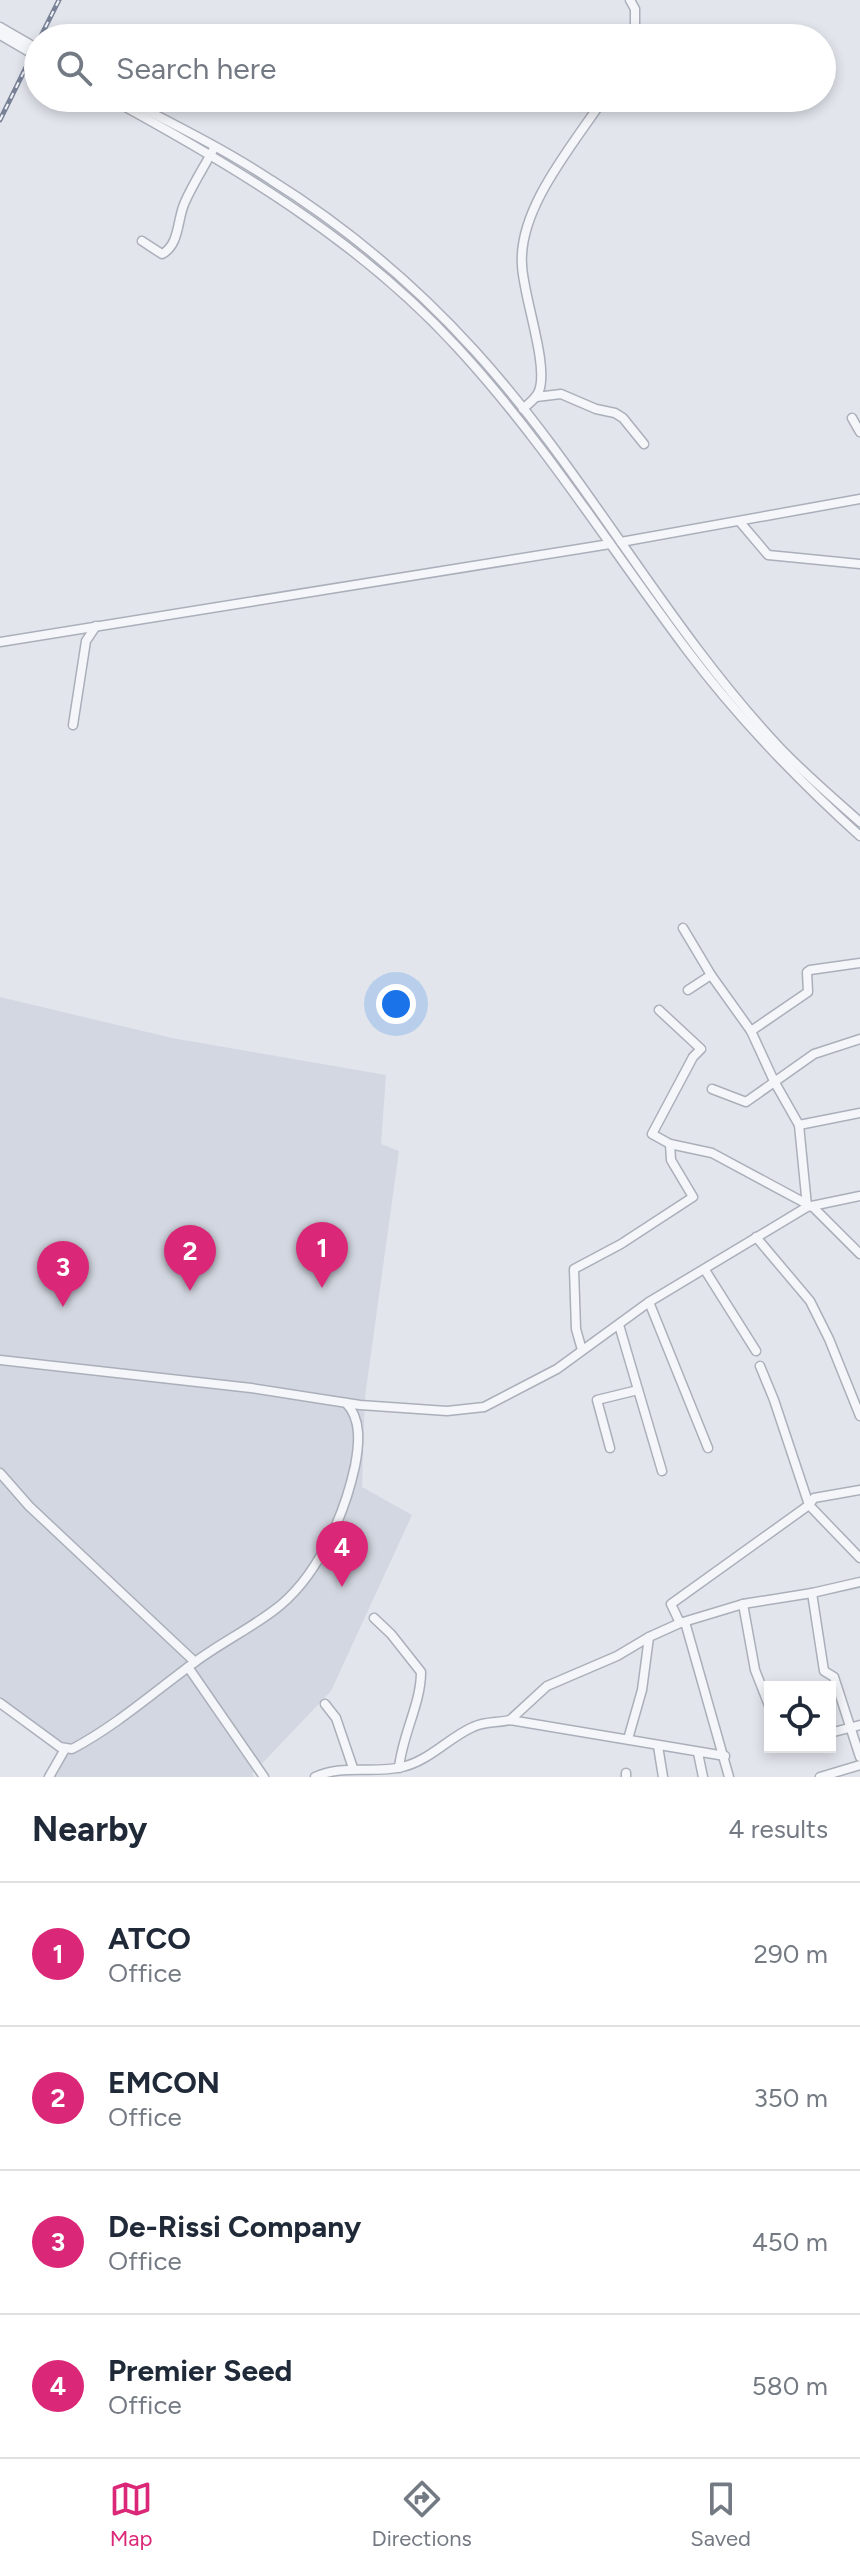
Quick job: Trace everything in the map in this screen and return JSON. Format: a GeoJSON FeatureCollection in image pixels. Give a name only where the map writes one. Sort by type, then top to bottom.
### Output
{"type":"FeatureCollection","features":[{"type":"Feature","properties":{"kind":"street"},"geometry":{"type":"LineString","coordinates":[[630,0],[635,9],[635,24]]}},
{"type":"Feature","properties":{"kind":"street"},"geometry":{"type":"LineString","coordinates":[[0,27],[24,41]]}},
{"type":"Feature","properties":{"kind":"street"},"geometry":{"type":"LineString","coordinates":[[0,35],[24,49]]}},
{"type":"Feature","properties":{"kind":"street"},"geometry":{"type":"LineString","coordinates":[[137,112],[271,179],[356,239],[440,314],[523,409],[737,698],[780,748],[860,822]]}},
{"type":"Feature","properties":{"kind":"street"},"geometry":{"type":"LineString","coordinates":[[147,112],[213,150],[374,269],[456,346],[536,444],[688,652],[774,755],[860,836]]}},
{"type":"Feature","properties":{"kind":"street"},"geometry":{"type":"LineString","coordinates":[[523,409],[536,397],[541,388],[541,378],[522,268],[522,241],[543,191],[595,112]]}},
{"type":"Feature","properties":{"kind":"street"},"geometry":{"type":"LineString","coordinates":[[142,241],[162,254],[169,249],[183,206],[213,150]]}},
{"type":"Feature","properties":{"kind":"street"},"geometry":{"type":"LineString","coordinates":[[536,397],[561,394],[596,409],[615,413],[623,418],[644,444]]}},
{"type":"Feature","properties":{"kind":"street"},"geometry":{"type":"LineString","coordinates":[[852,418],[860,432]]}},
{"type":"Feature","properties":{"kind":"street"},"geometry":{"type":"LineString","coordinates":[[536,444],[545,439]]}},
{"type":"Feature","properties":{"kind":"street"},"geometry":{"type":"LineString","coordinates":[[621,542],[860,499]]}},
{"type":"Feature","properties":{"kind":"street"},"geometry":{"type":"LineString","coordinates":[[740,522],[768,555],[860,564]]}},
{"type":"Feature","properties":{"kind":"street"},"geometry":{"type":"LineString","coordinates":[[0,642],[610,544]]}},
{"type":"Feature","properties":{"kind":"street"},"geometry":{"type":"LineString","coordinates":[[73,725],[86,641],[96,626]]}},
{"type":"Feature","properties":{"kind":"street"},"geometry":{"type":"LineString","coordinates":[[73,629],[86,641]]}},
{"type":"Feature","properties":{"kind":"street"},"geometry":{"type":"LineString","coordinates":[[683,928],[711,975],[751,1031],[799,1125],[808,1205]]}},
{"type":"Feature","properties":{"kind":"street"},"geometry":{"type":"LineString","coordinates":[[751,1031],[808,992],[807,972],[860,963]]}},
{"type":"Feature","properties":{"kind":"street"},"geometry":{"type":"LineString","coordinates":[[688,990],[711,975]]}},
{"type":"Feature","properties":{"kind":"street"},"geometry":{"type":"LineString","coordinates":[[659,1010],[701,1049],[693,1057],[652,1134],[670,1144],[712,1153],[808,1205],[860,1254]]}},
{"type":"Feature","properties":{"kind":"street"},"geometry":{"type":"LineString","coordinates":[[712,1089],[746,1102],[814,1054],[860,1039]]}},
{"type":"Feature","properties":{"kind":"street"},"geometry":{"type":"LineString","coordinates":[[799,1125],[860,1113]]}},
{"type":"Feature","properties":{"kind":"street"},"geometry":{"type":"LineString","coordinates":[[582,1350],[576,1329],[574,1269],[621,1244],[693,1197],[671,1160],[670,1144]]}},
{"type":"Feature","properties":{"kind":"street"},"geometry":{"type":"LineString","coordinates":[[0,1360],[251,1388],[344,1402],[447,1411],[484,1407],[557,1369],[649,1302],[808,1205],[860,1196]]}},
{"type":"Feature","properties":{"kind":"street"},"geometry":{"type":"LineString","coordinates":[[756,1237],[810,1301],[860,1416]]}},
{"type":"Feature","properties":{"kind":"street"},"geometry":{"type":"LineString","coordinates":[[705,1270],[756,1351]]}},
{"type":"Feature","properties":{"kind":"street"},"geometry":{"type":"LineString","coordinates":[[649,1302],[708,1448]]}},
{"type":"Feature","properties":{"kind":"street"},"geometry":{"type":"LineString","coordinates":[[619,1325],[662,1471]]}},
{"type":"Feature","properties":{"kind":"street"},"geometry":{"type":"LineString","coordinates":[[760,1366],[809,1505],[860,1558]]}},
{"type":"Feature","properties":{"kind":"street"},"geometry":{"type":"LineString","coordinates":[[610,1448],[597,1400],[638,1390]]}},
{"type":"Feature","properties":{"kind":"street"},"geometry":{"type":"LineString","coordinates":[[49,1777],[65,1749],[83,1743],[191,1664],[275,1610],[303,1580],[342,1515],[350,1490],[358,1449],[358,1426],[352,1409],[344,1402]]}},
{"type":"Feature","properties":{"kind":"street"},"geometry":{"type":"LineString","coordinates":[[0,1473],[29,1506],[191,1664],[264,1777]]}},
{"type":"Feature","properties":{"kind":"street"},"geometry":{"type":"LineString","coordinates":[[729,1777],[683,1622],[671,1604],[809,1505],[814,1498],[860,1490]]}},
{"type":"Feature","properties":{"kind":"street"},"geometry":{"type":"LineString","coordinates":[[510,1720],[547,1686],[617,1656],[683,1622],[743,1604],[860,1582]]}},
{"type":"Feature","properties":{"kind":"street"},"geometry":{"type":"LineString","coordinates":[[812,1593],[824,1671],[834,1677],[855,1726],[860,1757]]}},
{"type":"Feature","properties":{"kind":"street"},"geometry":{"type":"LineString","coordinates":[[743,1604],[755,1670],[764,1693]]}},
{"type":"Feature","properties":{"kind":"street"},"geometry":{"type":"LineString","coordinates":[[374,1618],[421,1672],[399,1768]]}},
{"type":"Feature","properties":{"kind":"street"},"geometry":{"type":"LineString","coordinates":[[628,1739],[642,1690],[649,1637]]}},
{"type":"Feature","properties":{"kind":"street"},"geometry":{"type":"LineString","coordinates":[[0,1703],[65,1749]]}},
{"type":"Feature","properties":{"kind":"street"},"geometry":{"type":"LineString","coordinates":[[325,1704],[336,1718],[353,1768]]}},
{"type":"Feature","properties":{"kind":"street"},"geometry":{"type":"LineString","coordinates":[[315,1777],[327,1771],[353,1768],[399,1768],[421,1760],[476,1726],[510,1720],[725,1756]]}},
{"type":"Feature","properties":{"kind":"street"},"geometry":{"type":"LineString","coordinates":[[658,1746],[663,1777]]}},
{"type":"Feature","properties":{"kind":"street"},"geometry":{"type":"LineString","coordinates":[[698,1753],[703,1777]]}},
{"type":"Feature","properties":{"kind":"street"},"geometry":{"type":"LineString","coordinates":[[820,1777],[860,1765]]}},
{"type":"Feature","properties":{"kind":"shaded area"},"geometry":{"type":"Polygon","coordinates":[[[0,997],[172,1038],[386,1075],[381,1144],[399,1151],[365,1397],[362,1487],[412,1515],[331,1691],[252,1774],[254,1777],[53,1777],[70,1750],[0,1699],[0,997]]]}},
{"type":"Feature","properties":{"kind":"railway"},"geometry":{"type":"LineString","coordinates":[[47,24],[59,0]]}},
{"type":"Feature","properties":{"kind":"railway"},"geometry":{"type":"LineString","coordinates":[[0,120],[24,71]]}},
{"type":"Feature","properties":{"kind":"place","name":"ATCO"},"geometry":{"type":"Point","coordinates":[322,1288]}},
{"type":"Feature","properties":{"kind":"place","name":"EMCON"},"geometry":{"type":"Point","coordinates":[190,1291]}},
{"type":"Feature","properties":{"kind":"place","name":"De-Rissi Company"},"geometry":{"type":"Point","coordinates":[63,1307]}},
{"type":"Feature","properties":{"kind":"place","name":"Premier Seed"},"geometry":{"type":"Point","coordinates":[342,1587]}}]}
